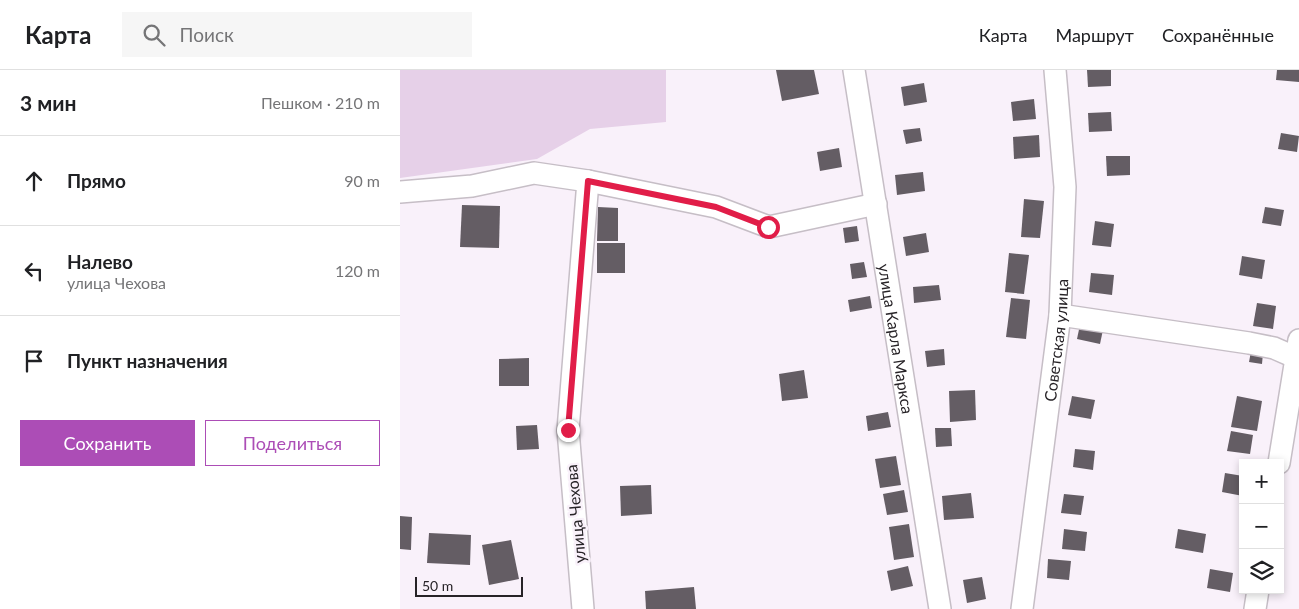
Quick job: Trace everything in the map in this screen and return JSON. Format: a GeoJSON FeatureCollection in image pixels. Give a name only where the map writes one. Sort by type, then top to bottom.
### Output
{"type":"FeatureCollection","features":[{"type":"Feature","properties":{"kind":"street","name":"улица Карла Маркса"},"geometry":{"type":"LineString","coordinates":[[854,70],[940,609]]}},
{"type":"Feature","properties":{"kind":"street","name":"Советская улица"},"geometry":{"type":"LineString","coordinates":[[1022,609],[1060,315],[1065,187],[1055,70]]}},
{"type":"Feature","properties":{"kind":"street"},"geometry":{"type":"LineString","coordinates":[[400,192],[472,186],[534,173],[588,181],[716,207],[768,227],[876,204]]}},
{"type":"Feature","properties":{"kind":"street","name":"улица Чехова"},"geometry":{"type":"LineString","coordinates":[[583,609],[568,430],[588,181]]}},
{"type":"Feature","properties":{"kind":"street"},"geometry":{"type":"LineString","coordinates":[[1060,315],[1249,342],[1298,353],[1280,459]]}},
{"type":"Feature","properties":{"kind":"street"},"geometry":{"type":"LineString","coordinates":[[1255,609],[1257,594]]}},
{"type":"Feature","properties":{"kind":"shaded area"},"geometry":{"type":"Polygon","coordinates":[[[400,70],[666,70],[666,122],[590,129],[537,159],[400,178],[400,70]]]}},
{"type":"Feature","properties":{"kind":"building"},"geometry":{"type":"Polygon","coordinates":[[[776,70],[814,70],[819,94],[782,101],[776,70]]]}},
{"type":"Feature","properties":{"kind":"building"},"geometry":{"type":"Polygon","coordinates":[[[1087,70],[1111,70],[1111,86],[1088,87],[1087,70]]]}},
{"type":"Feature","properties":{"kind":"building"},"geometry":{"type":"Polygon","coordinates":[[[1277,70],[1299,70],[1299,82],[1276,80],[1277,70]]]}},
{"type":"Feature","properties":{"kind":"building"},"geometry":{"type":"Polygon","coordinates":[[[924,83],[927,102],[904,106],[901,87],[924,83]]]}},
{"type":"Feature","properties":{"kind":"building"},"geometry":{"type":"Polygon","coordinates":[[[1034,99],[1036,119],[1013,121],[1011,102],[1034,99]]]}},
{"type":"Feature","properties":{"kind":"building"},"geometry":{"type":"Polygon","coordinates":[[[1111,112],[1112,131],[1089,132],[1088,113],[1111,112]]]}},
{"type":"Feature","properties":{"kind":"building"},"geometry":{"type":"Polygon","coordinates":[[[920,128],[922,141],[906,144],[903,130],[920,128]]]}},
{"type":"Feature","properties":{"kind":"building"},"geometry":{"type":"Polygon","coordinates":[[[1281,133],[1299,136],[1297,152],[1278,149],[1281,133]]]}},
{"type":"Feature","properties":{"kind":"building"},"geometry":{"type":"Polygon","coordinates":[[[1039,135],[1040,157],[1014,159],[1013,137],[1039,135]]]}},
{"type":"Feature","properties":{"kind":"building"},"geometry":{"type":"Polygon","coordinates":[[[839,148],[842,167],[820,171],[817,152],[839,148]]]}},
{"type":"Feature","properties":{"kind":"building"},"geometry":{"type":"Polygon","coordinates":[[[1106,156],[1130,156],[1130,175],[1107,176],[1106,156]]]}},
{"type":"Feature","properties":{"kind":"building"},"geometry":{"type":"Polygon","coordinates":[[[923,172],[925,191],[897,195],[895,175],[923,172]]]}},
{"type":"Feature","properties":{"kind":"building"},"geometry":{"type":"Polygon","coordinates":[[[1024,199],[1044,201],[1040,238],[1021,237],[1024,199]]]}},
{"type":"Feature","properties":{"kind":"building"},"geometry":{"type":"Polygon","coordinates":[[[462,205],[500,206],[499,248],[460,247],[462,205]]]}},
{"type":"Feature","properties":{"kind":"building"},"geometry":{"type":"Polygon","coordinates":[[[598,207],[618,208],[618,241],[597,241],[598,207]]]}},
{"type":"Feature","properties":{"kind":"building"},"geometry":{"type":"Polygon","coordinates":[[[1265,207],[1284,210],[1281,226],[1262,223],[1265,207]]]}},
{"type":"Feature","properties":{"kind":"building"},"geometry":{"type":"Polygon","coordinates":[[[1095,221],[1114,224],[1111,247],[1092,245],[1095,221]]]}},
{"type":"Feature","properties":{"kind":"building"},"geometry":{"type":"Polygon","coordinates":[[[857,226],[859,241],[845,243],[843,228],[857,226]]]}},
{"type":"Feature","properties":{"kind":"building"},"geometry":{"type":"Polygon","coordinates":[[[926,233],[929,252],[906,256],[903,237],[926,233]]]}},
{"type":"Feature","properties":{"kind":"building"},"geometry":{"type":"Polygon","coordinates":[[[597,243],[625,243],[625,273],[597,273],[597,243]]]}},
{"type":"Feature","properties":{"kind":"building"},"geometry":{"type":"Polygon","coordinates":[[[1009,253],[1029,255],[1024,294],[1005,292],[1009,253]]]}},
{"type":"Feature","properties":{"kind":"building"},"geometry":{"type":"Polygon","coordinates":[[[1242,256],[1265,260],[1262,279],[1239,275],[1242,256]]]}},
{"type":"Feature","properties":{"kind":"building"},"geometry":{"type":"Polygon","coordinates":[[[864,262],[867,277],[852,279],[850,264],[864,262]]]}},
{"type":"Feature","properties":{"kind":"building"},"geometry":{"type":"Polygon","coordinates":[[[1091,273],[1114,275],[1112,295],[1089,292],[1091,273]]]}},
{"type":"Feature","properties":{"kind":"building"},"geometry":{"type":"Polygon","coordinates":[[[939,285],[941,300],[914,303],[913,287],[939,285]]]}},
{"type":"Feature","properties":{"kind":"building"},"geometry":{"type":"Polygon","coordinates":[[[870,296],[872,308],[850,312],[848,300],[870,296]]]}},
{"type":"Feature","properties":{"kind":"building"},"geometry":{"type":"Polygon","coordinates":[[[1011,298],[1030,300],[1026,339],[1006,337],[1011,298]]]}},
{"type":"Feature","properties":{"kind":"building"},"geometry":{"type":"Polygon","coordinates":[[[1257,303],[1276,306],[1273,329],[1253,326],[1257,303]]]}},
{"type":"Feature","properties":{"kind":"building"},"geometry":{"type":"Polygon","coordinates":[[[1081,320],[1104,325],[1100,344],[1077,339],[1081,320]]]}},
{"type":"Feature","properties":{"kind":"building"},"geometry":{"type":"Polygon","coordinates":[[[944,349],[945,365],[927,367],[925,351],[944,349]]]}},
{"type":"Feature","properties":{"kind":"building"},"geometry":{"type":"Polygon","coordinates":[[[1251,351],[1263,353],[1262,364],[1249,362],[1251,351]]]}},
{"type":"Feature","properties":{"kind":"building"},"geometry":{"type":"Polygon","coordinates":[[[529,358],[529,386],[499,386],[499,359],[529,358]]]}},
{"type":"Feature","properties":{"kind":"building"},"geometry":{"type":"Polygon","coordinates":[[[804,370],[808,398],[782,401],[779,374],[804,370]]]}},
{"type":"Feature","properties":{"kind":"building"},"geometry":{"type":"Polygon","coordinates":[[[975,390],[976,420],[950,422],[949,391],[975,390]]]}},
{"type":"Feature","properties":{"kind":"building"},"geometry":{"type":"Polygon","coordinates":[[[1072,396],[1095,400],[1091,419],[1068,415],[1072,396]]]}},
{"type":"Feature","properties":{"kind":"building"},"geometry":{"type":"Polygon","coordinates":[[[1237,396],[1262,401],[1257,431],[1231,427],[1237,396]]]}},
{"type":"Feature","properties":{"kind":"building"},"geometry":{"type":"Polygon","coordinates":[[[888,412],[891,427],[868,431],[866,416],[888,412]]]}},
{"type":"Feature","properties":{"kind":"building"},"geometry":{"type":"Polygon","coordinates":[[[537,425],[539,449],[517,450],[516,426],[537,425]]]}},
{"type":"Feature","properties":{"kind":"building"},"geometry":{"type":"Polygon","coordinates":[[[935,428],[951,428],[952,446],[936,447],[935,428]]]}},
{"type":"Feature","properties":{"kind":"building"},"geometry":{"type":"Polygon","coordinates":[[[1231,431],[1253,435],[1250,454],[1227,451],[1231,431]]]}},
{"type":"Feature","properties":{"kind":"building"},"geometry":{"type":"Polygon","coordinates":[[[1075,449],[1095,451],[1093,470],[1073,467],[1075,449]]]}},
{"type":"Feature","properties":{"kind":"building"},"geometry":{"type":"Polygon","coordinates":[[[896,456],[901,485],[880,488],[875,459],[896,456]]]}},
{"type":"Feature","properties":{"kind":"building"},"geometry":{"type":"Polygon","coordinates":[[[1225,473],[1239,475],[1239,495],[1222,492],[1225,473]]]}},
{"type":"Feature","properties":{"kind":"building"},"geometry":{"type":"Polygon","coordinates":[[[651,485],[652,514],[621,516],[620,486],[651,485]]]}},
{"type":"Feature","properties":{"kind":"building"},"geometry":{"type":"Polygon","coordinates":[[[904,490],[908,512],[887,515],[883,494],[904,490]]]}},
{"type":"Feature","properties":{"kind":"building"},"geometry":{"type":"Polygon","coordinates":[[[971,493],[974,518],[944,520],[942,496],[971,493]]]}},
{"type":"Feature","properties":{"kind":"building"},"geometry":{"type":"Polygon","coordinates":[[[1064,494],[1084,496],[1081,515],[1061,513],[1064,494]]]}},
{"type":"Feature","properties":{"kind":"building"},"geometry":{"type":"Polygon","coordinates":[[[400,516],[412,517],[411,550],[400,549],[400,516]]]}},
{"type":"Feature","properties":{"kind":"building"},"geometry":{"type":"Polygon","coordinates":[[[909,524],[914,557],[894,560],[889,527],[909,524]]]}},
{"type":"Feature","properties":{"kind":"building"},"geometry":{"type":"Polygon","coordinates":[[[1064,529],[1087,532],[1085,551],[1062,549],[1064,529]]]}},
{"type":"Feature","properties":{"kind":"building"},"geometry":{"type":"Polygon","coordinates":[[[1178,529],[1206,534],[1203,553],[1175,548],[1178,529]]]}},
{"type":"Feature","properties":{"kind":"building"},"geometry":{"type":"Polygon","coordinates":[[[429,533],[471,535],[470,565],[427,563],[429,533]]]}},
{"type":"Feature","properties":{"kind":"building"},"geometry":{"type":"Polygon","coordinates":[[[511,540],[519,579],[489,585],[482,545],[511,540]]]}},
{"type":"Feature","properties":{"kind":"building"},"geometry":{"type":"Polygon","coordinates":[[[1048,559],[1071,561],[1069,580],[1047,578],[1048,559]]]}},
{"type":"Feature","properties":{"kind":"building"},"geometry":{"type":"Polygon","coordinates":[[[908,566],[913,586],[891,591],[887,571],[908,566]]]}},
{"type":"Feature","properties":{"kind":"building"},"geometry":{"type":"Polygon","coordinates":[[[1210,569],[1233,573],[1230,592],[1207,588],[1210,569]]]}},
{"type":"Feature","properties":{"kind":"building"},"geometry":{"type":"Polygon","coordinates":[[[982,577],[986,599],[967,603],[963,580],[982,577]]]}},
{"type":"Feature","properties":{"kind":"building"},"geometry":{"type":"Polygon","coordinates":[[[694,587],[696,609],[646,609],[645,591],[694,587]]]}},
{"type":"Feature","properties":{"kind":"route"},"geometry":{"type":"LineString","coordinates":[[568,430],[588,181],[716,207],[768,227]]}}]}
